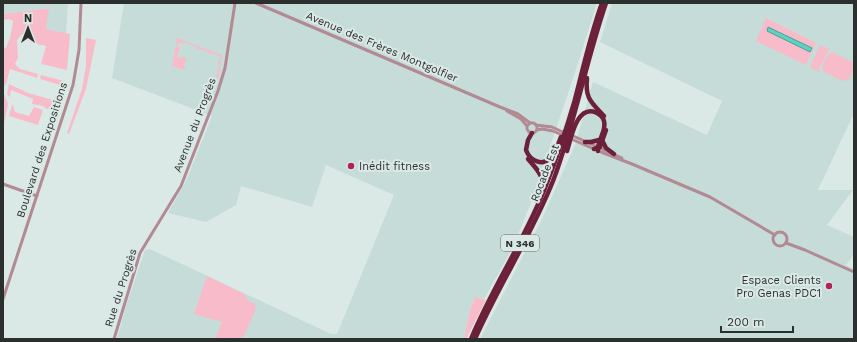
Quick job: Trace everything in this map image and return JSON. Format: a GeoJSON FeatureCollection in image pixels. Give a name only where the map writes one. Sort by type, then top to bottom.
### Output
{"type":"FeatureCollection","features":[{"type":"Feature","properties":{"kind":"highway"},"geometry":{"type":"LineString","coordinates":[[564,143],[569,128],[578,76],[581,73],[602,3]]}},
{"type":"Feature","properties":{"kind":"highway"},"geometry":{"type":"LineString","coordinates":[[529,128],[526,150],[529,156],[537,162],[544,162],[550,158],[564,143],[606,3]]}},
{"type":"Feature","properties":{"kind":"highway"},"geometry":{"type":"LineString","coordinates":[[587,67],[587,96],[605,116],[607,121],[607,126],[597,149]]}},
{"type":"Feature","properties":{"kind":"highway"},"geometry":{"type":"LineString","coordinates":[[569,128],[586,112],[600,114],[604,119],[605,126],[601,141]]}},
{"type":"Feature","properties":{"kind":"highway"},"geometry":{"type":"LineString","coordinates":[[525,234],[524,230],[535,205],[542,180],[540,172],[524,155],[524,145],[529,128]]}},
{"type":"Feature","properties":{"kind":"highway"},"geometry":{"type":"LineString","coordinates":[[584,142],[601,141]]}},
{"type":"Feature","properties":{"kind":"highway"},"geometry":{"type":"LineString","coordinates":[[601,141],[606,148],[614,154]]}},
{"type":"Feature","properties":{"kind":"highway","name":"Rocade Est"},"geometry":{"type":"LineString","coordinates":[[475,339],[536,220],[552,181],[555,179],[564,143]]}},
{"type":"Feature","properties":{"kind":"highway","name":"Rocade Est"},"geometry":{"type":"LineString","coordinates":[[471,339],[482,313],[525,234],[564,143]]}},
{"type":"Feature","properties":{"kind":"street","name":"Boulevard des Expositions"},"geometry":{"type":"LineString","coordinates":[[3,299],[73,86],[79,50],[80,3]]}},
{"type":"Feature","properties":{"kind":"street","name":"Avenue du Progrès"},"geometry":{"type":"LineString","coordinates":[[146,243],[181,186],[218,91],[225,68],[234,3]]}},
{"type":"Feature","properties":{"kind":"street","name":"Avenue des Frères Montgolfier"},"geometry":{"type":"LineString","coordinates":[[256,3],[500,107],[521,119],[529,128],[534,123],[536,125],[552,127],[597,149],[614,154],[632,164]]}},
{"type":"Feature","properties":{"kind":"street"},"geometry":{"type":"LineString","coordinates":[[529,128],[537,130],[536,125]]}},
{"type":"Feature","properties":{"kind":"street","name":"Avenue des Frères Montgolfier"},"geometry":{"type":"LineString","coordinates":[[537,130],[542,129],[553,131],[710,197],[775,235]]}},
{"type":"Feature","properties":{"kind":"street"},"geometry":{"type":"LineString","coordinates":[[3,184],[37,196]]}},
{"type":"Feature","properties":{"kind":"street"},"geometry":{"type":"LineString","coordinates":[[779,232],[784,233],[787,237],[786,242],[782,246],[776,244],[774,241],[775,235],[779,232]]}},
{"type":"Feature","properties":{"kind":"street"},"geometry":{"type":"LineString","coordinates":[[786,242],[854,272]]}},
{"type":"Feature","properties":{"kind":"street","name":"Rue du Progrès"},"geometry":{"type":"LineString","coordinates":[[114,339],[136,265],[140,253],[146,243]]}},
{"type":"Feature","properties":{"kind":"shaded area"},"geometry":{"type":"Polygon","coordinates":[[[3,3],[68,3],[66,34],[46,30],[48,8],[3,14],[3,3]]]}},
{"type":"Feature","properties":{"kind":"shaded area"},"geometry":{"type":"Polygon","coordinates":[[[124,3],[597,3],[530,205],[513,247],[484,299],[475,297],[470,310],[464,339],[117,339],[127,303],[145,250],[150,249],[331,334],[337,334],[394,195],[326,165],[312,207],[241,186],[236,205],[206,222],[168,213],[186,181],[212,116],[112,78],[124,3]]]}},
{"type":"Feature","properties":{"kind":"shaded area"},"geometry":{"type":"Polygon","coordinates":[[[612,3],[854,3],[854,113],[818,190],[853,190],[827,225],[854,237],[854,254],[846,265],[854,269],[854,339],[480,339],[541,221],[575,145],[593,82],[707,135],[722,101],[600,42],[612,3]]]}},
{"type":"Feature","properties":{"kind":"shaded area"},"geometry":{"type":"Polygon","coordinates":[[[49,8],[46,29],[70,34],[67,70],[41,64],[46,46],[30,42],[25,35],[22,34],[17,40],[18,58],[15,64],[20,69],[38,74],[37,78],[10,69],[6,84],[3,86],[3,47],[6,48],[10,38],[13,21],[9,19],[3,20],[3,14],[49,8]]]}},
{"type":"Feature","properties":{"kind":"shaded area"},"geometry":{"type":"Polygon","coordinates":[[[766,18],[816,43],[806,65],[756,41],[766,18]]]}},
{"type":"Feature","properties":{"kind":"shaded area"},"geometry":{"type":"Polygon","coordinates":[[[768,27],[812,48],[810,52],[767,31],[768,27]]]}},
{"type":"Feature","properties":{"kind":"shaded area"},"geometry":{"type":"Polygon","coordinates":[[[86,38],[96,40],[86,89],[69,134],[67,133],[82,89],[86,66],[86,38]]]}},
{"type":"Feature","properties":{"kind":"shaded area"},"geometry":{"type":"Polygon","coordinates":[[[177,38],[222,55],[219,76],[216,80],[218,67],[219,68],[220,66],[218,63],[221,57],[201,49],[197,49],[197,47],[185,42],[184,44],[179,42],[177,45],[180,48],[177,57],[186,58],[184,67],[186,68],[185,70],[172,66],[177,38]]]}},
{"type":"Feature","properties":{"kind":"shaded area"},"geometry":{"type":"Polygon","coordinates":[[[820,45],[830,49],[819,69],[819,72],[810,67],[820,45]]]}},
{"type":"Feature","properties":{"kind":"shaded area"},"geometry":{"type":"Polygon","coordinates":[[[832,52],[852,62],[854,70],[851,73],[850,79],[842,81],[823,71],[824,60],[832,52]]]}},
{"type":"Feature","properties":{"kind":"shaded area"},"geometry":{"type":"Polygon","coordinates":[[[41,75],[64,81],[63,86],[40,79],[41,75]]]}},
{"type":"Feature","properties":{"kind":"shaded area"},"geometry":{"type":"Polygon","coordinates":[[[9,84],[28,93],[53,100],[52,106],[47,109],[43,106],[32,104],[33,99],[11,90],[9,97],[7,94],[9,84]]]}},
{"type":"Feature","properties":{"kind":"shaded area"},"geometry":{"type":"Polygon","coordinates":[[[3,91],[8,104],[3,129],[3,91]]]}},
{"type":"Feature","properties":{"kind":"shaded area"},"geometry":{"type":"Polygon","coordinates":[[[12,105],[15,112],[29,116],[34,107],[43,110],[38,125],[9,116],[12,105]]]}},
{"type":"Feature","properties":{"kind":"shaded area"},"geometry":{"type":"Polygon","coordinates":[[[207,276],[244,294],[249,301],[254,303],[256,309],[243,338],[240,336],[238,339],[220,339],[216,337],[222,322],[194,314],[207,276]]]}},
{"type":"Feature","properties":{"kind":"shaded area"},"geometry":{"type":"Polygon","coordinates":[[[475,297],[486,300],[466,339],[464,339],[470,310],[475,297]]]}},
{"type":"Feature","properties":{"kind":"place","name":"Inédit fitness"},"geometry":{"type":"Point","coordinates":[351,166]}},
{"type":"Feature","properties":{"kind":"place","name":"Espace Clients Pro Genas PDC1"},"geometry":{"type":"Point","coordinates":[829,286]}}]}
